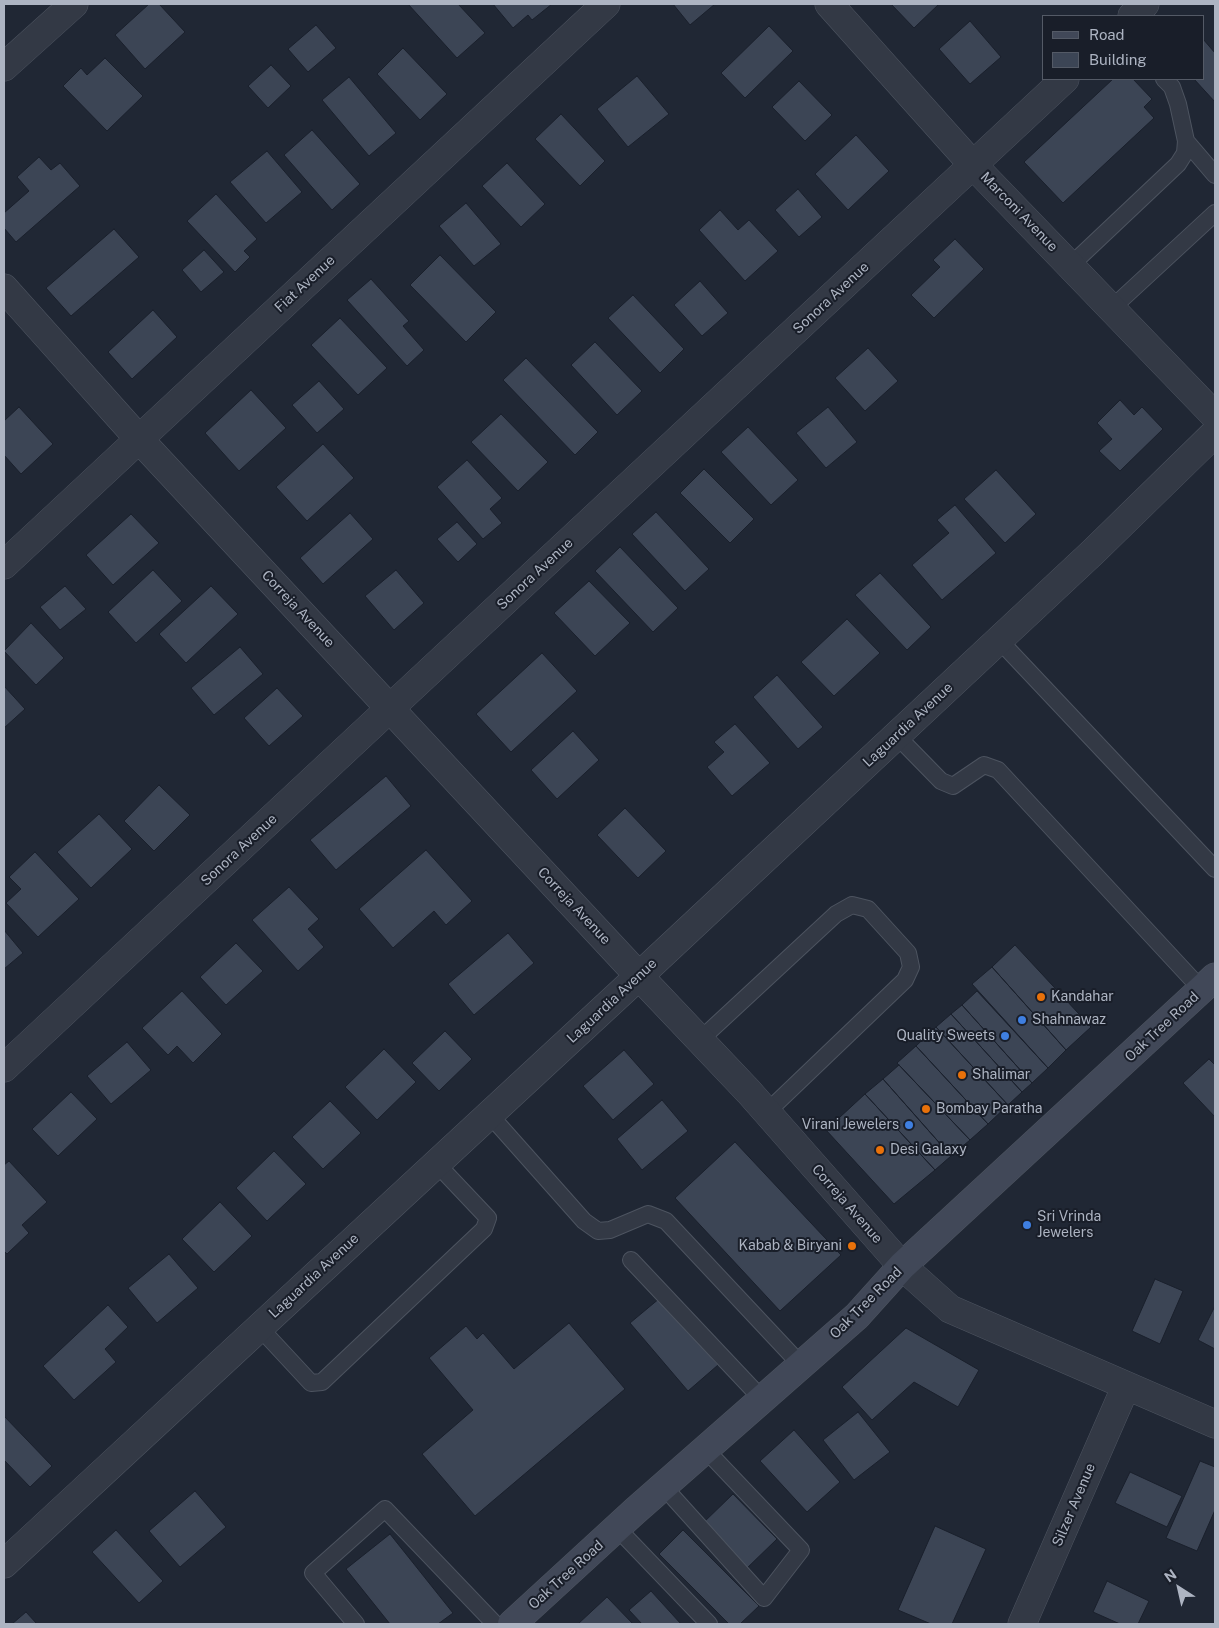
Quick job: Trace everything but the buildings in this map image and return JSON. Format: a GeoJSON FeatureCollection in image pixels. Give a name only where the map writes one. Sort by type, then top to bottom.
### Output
{"type":"FeatureCollection","features":[{"type":"Feature","properties":{"kind":"street"},"geometry":{"type":"LineString","coordinates":[[4,67],[74,4]]}},
{"type":"Feature","properties":{"kind":"street","name":"Fiat Avenue"},"geometry":{"type":"LineString","coordinates":[[4,564],[606,4]]}},
{"type":"Feature","properties":{"kind":"street","name":"Marconi Avenue"},"geometry":{"type":"LineString","coordinates":[[829,4],[973,165],[1215,416]]}},
{"type":"Feature","properties":{"kind":"street"},"geometry":{"type":"LineString","coordinates":[[1133,15],[1145,4]]}},
{"type":"Feature","properties":{"kind":"street","name":"Sonora Avenue"},"geometry":{"type":"LineString","coordinates":[[4,1068],[1064,80]]}},
{"type":"Feature","properties":{"kind":"street","name":"Correja Avenue"},"geometry":{"type":"LineString","coordinates":[[4,288],[139,439],[639,976],[701,1039],[902,1266],[950,1309],[1215,1424]]}},
{"type":"Feature","properties":{"kind":"street","name":"Laguardia Avenue"},"geometry":{"type":"LineString","coordinates":[[4,1564],[999,640],[1215,433]]}},
{"type":"Feature","properties":{"kind":"street","name":"Oak Tree Road"},"geometry":{"type":"LineString","coordinates":[[523,1621],[617,1528],[857,1316],[902,1266],[1208,984]]}},
{"type":"Feature","properties":{"kind":"street","name":"Silzer Avenue"},"geometry":{"type":"LineString","coordinates":[[1022,1624],[1126,1386]]}},
{"type":"Feature","properties":{"kind":"lane"},"geometry":{"type":"LineString","coordinates":[[1071,265],[1178,164],[1185,153],[1186,141],[1175,96],[1172,88],[1165,80]]}},
{"type":"Feature","properties":{"kind":"lane"},"geometry":{"type":"LineString","coordinates":[[1186,141],[1215,175]]}},
{"type":"Feature","properties":{"kind":"lane"},"geometry":{"type":"LineString","coordinates":[[1112,308],[1215,213]]}},
{"type":"Feature","properties":{"kind":"lane"},"geometry":{"type":"LineString","coordinates":[[999,640],[1215,869]]}},
{"type":"Feature","properties":{"kind":"lane"},"geometry":{"type":"LineString","coordinates":[[896,735],[941,781],[953,786],[984,765],[998,770],[1208,984]]}},
{"type":"Feature","properties":{"kind":"lane"},"geometry":{"type":"LineString","coordinates":[[701,1039],[836,914],[852,905],[868,909],[908,953],[911,967],[905,980],[767,1112]]}},
{"type":"Feature","properties":{"kind":"lane"},"geometry":{"type":"LineString","coordinates":[[489,1114],[584,1220],[598,1231],[610,1230],[648,1214],[666,1221],[801,1365]]}},
{"type":"Feature","properties":{"kind":"lane"},"geometry":{"type":"LineString","coordinates":[[259,1327],[311,1384],[322,1382],[484,1229],[488,1218],[436,1163]]}},
{"type":"Feature","properties":{"kind":"lane"},"geometry":{"type":"LineString","coordinates":[[631,1260],[762,1399]]}},
{"type":"Feature","properties":{"kind":"lane"},"geometry":{"type":"LineString","coordinates":[[663,1486],[764,1598],[801,1550],[705,1449]]}},
{"type":"Feature","properties":{"kind":"lane"},"geometry":{"type":"LineString","coordinates":[[356,1624],[313,1573],[385,1509],[495,1624]]}},
{"type":"Feature","properties":{"kind":"lane"},"geometry":{"type":"LineString","coordinates":[[617,1528],[709,1624]]}},
{"type":"Feature","properties":{"kind":"place","name":"Kandahar"},"geometry":{"type":"Point","coordinates":[1041,997]}},
{"type":"Feature","properties":{"kind":"place","name":"Shahnawaz"},"geometry":{"type":"Point","coordinates":[1022,1020]}},
{"type":"Feature","properties":{"kind":"place","name":"Quality Sweets"},"geometry":{"type":"Point","coordinates":[1005,1036]}},
{"type":"Feature","properties":{"kind":"place","name":"Shalimar"},"geometry":{"type":"Point","coordinates":[962,1075]}},
{"type":"Feature","properties":{"kind":"place","name":"Bombay Paratha"},"geometry":{"type":"Point","coordinates":[926,1109]}},
{"type":"Feature","properties":{"kind":"place","name":"Virani Jewelers"},"geometry":{"type":"Point","coordinates":[909,1125]}},
{"type":"Feature","properties":{"kind":"place","name":"Desi Galaxy"},"geometry":{"type":"Point","coordinates":[880,1150]}},
{"type":"Feature","properties":{"kind":"place","name":"Sri Vrinda Jewelers"},"geometry":{"type":"Point","coordinates":[1027,1225]}},
{"type":"Feature","properties":{"kind":"place","name":"Kabab & Biryani"},"geometry":{"type":"Point","coordinates":[852,1246]}}]}
